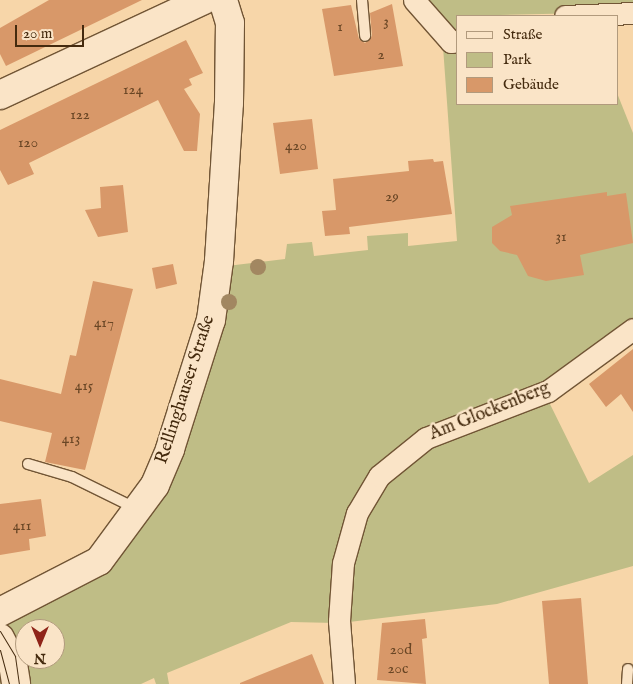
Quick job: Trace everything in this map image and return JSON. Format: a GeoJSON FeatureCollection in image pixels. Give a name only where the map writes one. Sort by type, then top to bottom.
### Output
{"type":"FeatureCollection","features":[{"type":"Feature","properties":{"kind":"main road"},"geometry":{"type":"LineString","coordinates":[[0,95],[204,0]]}},
{"type":"Feature","properties":{"kind":"main road","name":"Rellinghauser Straße"},"geometry":{"type":"LineString","coordinates":[[0,612],[99,561],[138,510],[170,450],[211,320],[230,103],[230,23],[223,0]]}},
{"type":"Feature","properties":{"kind":"main road"},"geometry":{"type":"LineString","coordinates":[[0,638],[14,674]]}},
{"type":"Feature","properties":{"kind":"street"},"geometry":{"type":"LineString","coordinates":[[414,0],[451,42],[456,41]]}},
{"type":"Feature","properties":{"kind":"street"},"geometry":{"type":"LineString","coordinates":[[582,15],[633,12]]}},
{"type":"Feature","properties":{"kind":"street","name":"Am Glockenberg"},"geometry":{"type":"LineString","coordinates":[[344,684],[338,621],[343,563],[357,513],[380,476],[426,438],[548,391],[633,329]]}},
{"type":"Feature","properties":{"kind":"lane"},"geometry":{"type":"LineString","coordinates":[[362,0],[365,36]]}},
{"type":"Feature","properties":{"kind":"lane"},"geometry":{"type":"LineString","coordinates":[[28,464],[72,477],[138,510]]}},
{"type":"Feature","properties":{"kind":"lane"},"geometry":{"type":"LineString","coordinates":[[627,684],[628,669]]}},
{"type":"Feature","properties":{"kind":"green space"},"geometry":{"type":"Polygon","coordinates":[[[414,0],[633,0],[633,12],[456,15],[456,105],[618,105],[618,96],[633,133],[633,328],[547,391],[426,436],[371,482],[336,623],[291,622],[167,673],[169,684],[156,684],[154,678],[141,684],[0,684],[0,617],[131,531],[227,266],[285,259],[287,244],[312,242],[314,256],[368,250],[367,236],[408,233],[408,246],[457,241],[442,33],[414,0]]]}},
{"type":"Feature","properties":{"kind":"green space"},"geometry":{"type":"Polygon","coordinates":[[[545,394],[589,483],[633,455],[633,566],[497,604],[341,623],[345,563],[391,466],[545,394]]]}},
{"type":"Feature","properties":{"kind":"building"},"geometry":{"type":"Polygon","coordinates":[[[49,0],[142,0],[6,66],[0,54],[0,28],[49,0]]]}},
{"type":"Feature","properties":{"kind":"building"},"geometry":{"type":"Polygon","coordinates":[[[392,4],[403,66],[334,76],[322,9],[351,5],[359,39],[365,43],[372,36],[370,13],[392,4]]]}},
{"type":"Feature","properties":{"kind":"building"},"geometry":{"type":"Polygon","coordinates":[[[186,40],[203,73],[189,79],[192,85],[184,89],[200,114],[197,151],[184,151],[158,100],[29,163],[34,174],[8,185],[0,170],[0,130],[186,40]]]}},
{"type":"Feature","properties":{"kind":"building"},"geometry":{"type":"Polygon","coordinates":[[[312,119],[318,169],[280,174],[273,123],[312,119]]]}},
{"type":"Feature","properties":{"kind":"building"},"geometry":{"type":"Polygon","coordinates":[[[433,159],[434,162],[443,161],[452,214],[349,227],[350,234],[325,236],[322,211],[336,210],[333,179],[409,171],[408,161],[433,159]]]}},
{"type":"Feature","properties":{"kind":"building"},"geometry":{"type":"Polygon","coordinates":[[[123,185],[128,232],[98,237],[85,210],[101,208],[100,187],[123,185]]]}},
{"type":"Feature","properties":{"kind":"building"},"geometry":{"type":"Polygon","coordinates":[[[607,192],[607,196],[626,193],[633,243],[580,255],[584,275],[546,281],[528,276],[517,255],[500,251],[492,243],[492,227],[512,215],[510,206],[607,192]]]}},
{"type":"Feature","properties":{"kind":"building"},"geometry":{"type":"Polygon","coordinates":[[[173,264],[177,284],[156,289],[152,268],[173,264]]]}},
{"type":"Feature","properties":{"kind":"building"},"geometry":{"type":"Polygon","coordinates":[[[93,281],[133,289],[85,470],[45,462],[52,433],[0,421],[0,379],[61,394],[70,355],[76,356],[93,281]]]}},
{"type":"Feature","properties":{"kind":"building"},"geometry":{"type":"Polygon","coordinates":[[[633,349],[633,412],[621,394],[606,407],[589,384],[633,349]]]}},
{"type":"Feature","properties":{"kind":"building"},"geometry":{"type":"Polygon","coordinates":[[[41,499],[46,536],[29,539],[30,550],[0,555],[0,504],[41,499]]]}},
{"type":"Feature","properties":{"kind":"building"},"geometry":{"type":"Polygon","coordinates":[[[581,598],[588,684],[549,684],[542,601],[581,598]]]}},
{"type":"Feature","properties":{"kind":"building"},"geometry":{"type":"Polygon","coordinates":[[[425,619],[427,638],[422,639],[426,684],[377,680],[382,623],[425,619]]]}},
{"type":"Feature","properties":{"kind":"building"},"geometry":{"type":"Polygon","coordinates":[[[312,654],[324,684],[240,684],[240,683],[312,654]]]}},
{"type":"Feature","properties":{"kind":"tram line"},"geometry":{"type":"LineString","coordinates":[[0,631],[15,656],[19,684]]}},
{"type":"Feature","properties":{"kind":"tram line"},"geometry":{"type":"LineString","coordinates":[[0,650],[9,684]]}}]}
